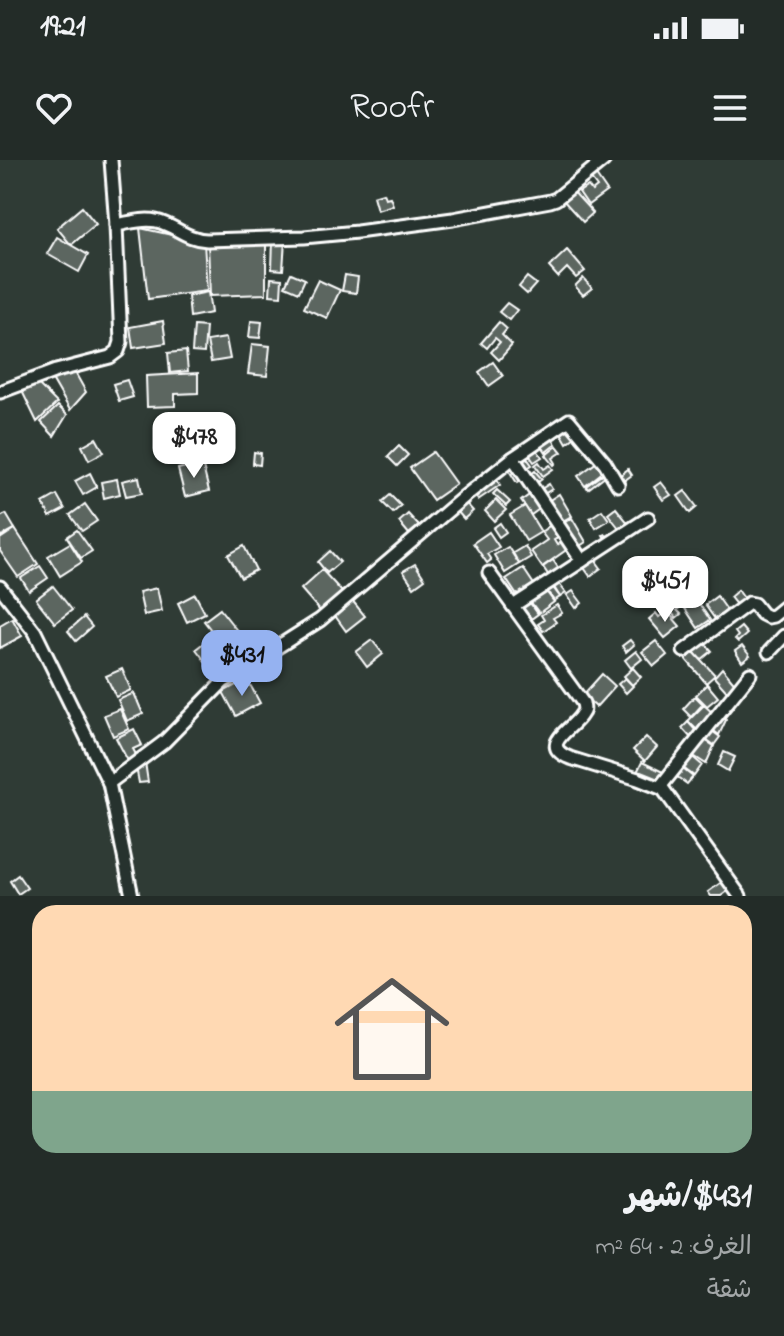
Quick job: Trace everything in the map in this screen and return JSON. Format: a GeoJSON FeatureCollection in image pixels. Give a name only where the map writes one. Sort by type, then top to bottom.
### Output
{"type":"FeatureCollection","features":[{"type":"Feature","properties":{"kind":"street"},"geometry":{"type":"LineString","coordinates":[[0,392],[56,371],[110,357],[118,351],[121,342],[111,160]]}},
{"type":"Feature","properties":{"kind":"street"},"geometry":{"type":"LineString","coordinates":[[116,225],[157,221],[194,239],[207,240],[304,237],[412,226],[556,199],[601,161]]}},
{"type":"Feature","properties":{"kind":"street"},"geometry":{"type":"LineString","coordinates":[[109,783],[164,742],[215,688],[320,620],[464,497],[513,458],[569,420],[605,463],[618,485]]}},
{"type":"Feature","properties":{"kind":"street"},"geometry":{"type":"LineString","coordinates":[[513,458],[582,561]]}},
{"type":"Feature","properties":{"kind":"street"},"geometry":{"type":"LineString","coordinates":[[513,606],[648,518]]}},
{"type":"Feature","properties":{"kind":"street"},"geometry":{"type":"LineString","coordinates":[[489,573],[583,703],[582,714],[558,739],[556,745],[560,753],[660,787],[740,896]]}},
{"type":"Feature","properties":{"kind":"street"},"geometry":{"type":"LineString","coordinates":[[0,587],[35,632],[109,783],[132,896]]}},
{"type":"Feature","properties":{"kind":"street"},"geometry":{"type":"LineString","coordinates":[[684,651],[751,603],[768,617],[784,607]]}},
{"type":"Feature","properties":{"kind":"street"},"geometry":{"type":"LineString","coordinates":[[769,652],[784,636]]}},
{"type":"Feature","properties":{"kind":"street"},"geometry":{"type":"LineString","coordinates":[[660,787],[750,674]]}},
{"type":"Feature","properties":{"kind":"building"},"geometry":{"type":"Polygon","coordinates":[[[596,175],[607,191],[588,205],[579,192],[588,186],[592,191],[597,187],[591,179],[596,175]]]}},
{"type":"Feature","properties":{"kind":"building"},"geometry":{"type":"Polygon","coordinates":[[[572,190],[593,213],[583,222],[562,199],[572,190]]]}},
{"type":"Feature","properties":{"kind":"building"},"geometry":{"type":"Polygon","coordinates":[[[383,193],[385,198],[390,197],[393,205],[377,210],[373,196],[383,193]]]}},
{"type":"Feature","properties":{"kind":"building"},"geometry":{"type":"Polygon","coordinates":[[[82,207],[96,224],[71,245],[57,228],[82,207]]]}},
{"type":"Feature","properties":{"kind":"building"},"geometry":{"type":"Polygon","coordinates":[[[140,228],[204,242],[207,291],[148,299],[140,228]]]}},
{"type":"Feature","properties":{"kind":"building"},"geometry":{"type":"Polygon","coordinates":[[[57,237],[88,255],[79,272],[47,254],[57,237]]]}},
{"type":"Feature","properties":{"kind":"building"},"geometry":{"type":"Polygon","coordinates":[[[273,240],[285,240],[283,270],[272,269],[273,240]]]}},
{"type":"Feature","properties":{"kind":"building"},"geometry":{"type":"Polygon","coordinates":[[[266,241],[266,294],[210,296],[208,243],[266,241]]]}},
{"type":"Feature","properties":{"kind":"building"},"geometry":{"type":"Polygon","coordinates":[[[567,250],[585,271],[576,278],[567,268],[558,277],[549,267],[567,250]]]}},
{"type":"Feature","properties":{"kind":"building"},"geometry":{"type":"Polygon","coordinates":[[[291,273],[305,279],[299,292],[285,286],[291,273]]]}},
{"type":"Feature","properties":{"kind":"building"},"geometry":{"type":"Polygon","coordinates":[[[345,275],[358,277],[356,293],[342,291],[345,275]]]}},
{"type":"Feature","properties":{"kind":"building"},"geometry":{"type":"Polygon","coordinates":[[[527,277],[536,284],[527,294],[519,287],[527,277]]]}},
{"type":"Feature","properties":{"kind":"building"},"geometry":{"type":"Polygon","coordinates":[[[271,278],[282,279],[281,296],[270,295],[271,278]]]}},
{"type":"Feature","properties":{"kind":"building"},"geometry":{"type":"Polygon","coordinates":[[[583,278],[592,288],[583,295],[575,286],[583,278]]]}},
{"type":"Feature","properties":{"kind":"building"},"geometry":{"type":"Polygon","coordinates":[[[318,280],[340,290],[327,318],[304,308],[318,280]]]}},
{"type":"Feature","properties":{"kind":"building"},"geometry":{"type":"Polygon","coordinates":[[[208,292],[211,313],[190,317],[188,296],[208,292]]]}},
{"type":"Feature","properties":{"kind":"building"},"geometry":{"type":"Polygon","coordinates":[[[507,303],[517,310],[509,320],[499,312],[507,303]]]}},
{"type":"Feature","properties":{"kind":"building"},"geometry":{"type":"Polygon","coordinates":[[[163,321],[166,343],[133,348],[130,327],[163,321]]]}},
{"type":"Feature","properties":{"kind":"building"},"geometry":{"type":"Polygon","coordinates":[[[251,321],[262,322],[260,338],[249,337],[251,321]]]}},
{"type":"Feature","properties":{"kind":"building"},"geometry":{"type":"Polygon","coordinates":[[[499,322],[507,329],[502,335],[512,345],[499,360],[491,352],[500,342],[495,338],[487,348],[481,343],[499,322]]]}},
{"type":"Feature","properties":{"kind":"building"},"geometry":{"type":"Polygon","coordinates":[[[194,326],[206,327],[204,353],[192,352],[194,326]]]}},
{"type":"Feature","properties":{"kind":"building"},"geometry":{"type":"Polygon","coordinates":[[[226,338],[230,359],[211,362],[207,341],[226,338]]]}},
{"type":"Feature","properties":{"kind":"building"},"geometry":{"type":"Polygon","coordinates":[[[252,344],[270,346],[267,376],[248,374],[252,344]]]}},
{"type":"Feature","properties":{"kind":"building"},"geometry":{"type":"Polygon","coordinates":[[[186,351],[188,371],[170,373],[168,353],[186,351]]]}},
{"type":"Feature","properties":{"kind":"building"},"geometry":{"type":"Polygon","coordinates":[[[493,362],[503,376],[489,386],[479,372],[493,362]]]}},
{"type":"Feature","properties":{"kind":"building"},"geometry":{"type":"Polygon","coordinates":[[[72,367],[86,392],[70,410],[52,379],[72,367]]]}},
{"type":"Feature","properties":{"kind":"building"},"geometry":{"type":"Polygon","coordinates":[[[198,373],[198,393],[175,394],[175,406],[147,407],[146,376],[198,373]]]}},
{"type":"Feature","properties":{"kind":"building"},"geometry":{"type":"Polygon","coordinates":[[[127,380],[133,397],[119,401],[113,384],[127,380]]]}},
{"type":"Feature","properties":{"kind":"building"},"geometry":{"type":"Polygon","coordinates":[[[37,383],[57,403],[37,422],[20,387],[37,383]]]}},
{"type":"Feature","properties":{"kind":"building"},"geometry":{"type":"Polygon","coordinates":[[[58,406],[67,415],[54,436],[41,422],[58,406]]]}},
{"type":"Feature","properties":{"kind":"building"},"geometry":{"type":"Polygon","coordinates":[[[566,426],[575,437],[567,443],[560,431],[566,426]]]}},
{"type":"Feature","properties":{"kind":"building"},"geometry":{"type":"Polygon","coordinates":[[[550,436],[556,444],[546,452],[540,443],[550,436]]]}},
{"type":"Feature","properties":{"kind":"building"},"geometry":{"type":"Polygon","coordinates":[[[96,438],[104,452],[89,460],[82,446],[96,438]]]}},
{"type":"Feature","properties":{"kind":"building"},"geometry":{"type":"Polygon","coordinates":[[[399,446],[408,455],[397,466],[388,457],[399,446]]]}},
{"type":"Feature","properties":{"kind":"building"},"geometry":{"type":"Polygon","coordinates":[[[557,446],[562,452],[553,458],[554,465],[546,455],[557,446]]]}},
{"type":"Feature","properties":{"kind":"building"},"geometry":{"type":"Polygon","coordinates":[[[535,447],[542,457],[534,462],[527,452],[535,447]]]}},
{"type":"Feature","properties":{"kind":"building"},"geometry":{"type":"Polygon","coordinates":[[[254,452],[261,453],[260,465],[253,464],[254,452]]]}},
{"type":"Feature","properties":{"kind":"building"},"geometry":{"type":"Polygon","coordinates":[[[433,452],[456,484],[433,500],[410,468],[433,452]]]}},
{"type":"Feature","properties":{"kind":"building"},"geometry":{"type":"Polygon","coordinates":[[[524,454],[532,465],[524,470],[517,459],[524,454]]]}},
{"type":"Feature","properties":{"kind":"building"},"geometry":{"type":"Polygon","coordinates":[[[539,462],[544,469],[550,465],[553,469],[543,476],[535,465],[539,462]]]}},
{"type":"Feature","properties":{"kind":"building"},"geometry":{"type":"Polygon","coordinates":[[[597,462],[604,471],[585,486],[578,476],[597,462]]]}},
{"type":"Feature","properties":{"kind":"building"},"geometry":{"type":"Polygon","coordinates":[[[202,463],[209,491],[185,497],[178,469],[202,463]]]}},
{"type":"Feature","properties":{"kind":"building"},"geometry":{"type":"Polygon","coordinates":[[[515,464],[524,479],[517,483],[508,469],[515,464]]]}},
{"type":"Feature","properties":{"kind":"building"},"geometry":{"type":"Polygon","coordinates":[[[628,469],[632,475],[621,483],[617,478],[628,469]]]}},
{"type":"Feature","properties":{"kind":"building"},"geometry":{"type":"Polygon","coordinates":[[[535,471],[542,479],[535,484],[529,476],[535,471]]]}},
{"type":"Feature","properties":{"kind":"building"},"geometry":{"type":"Polygon","coordinates":[[[90,473],[97,487],[83,495],[75,481],[90,473]]]}},
{"type":"Feature","properties":{"kind":"building"},"geometry":{"type":"Polygon","coordinates":[[[604,473],[606,475],[588,489],[586,486],[604,473]]]}},
{"type":"Feature","properties":{"kind":"building"},"geometry":{"type":"Polygon","coordinates":[[[139,477],[142,493],[126,496],[122,481],[139,477]]]}},
{"type":"Feature","properties":{"kind":"building"},"geometry":{"type":"Polygon","coordinates":[[[117,479],[120,494],[104,498],[101,482],[117,479]]]}},
{"type":"Feature","properties":{"kind":"building"},"geometry":{"type":"Polygon","coordinates":[[[497,480],[500,485],[478,500],[475,496],[497,480]]]}},
{"type":"Feature","properties":{"kind":"building"},"geometry":{"type":"Polygon","coordinates":[[[661,482],[671,495],[663,500],[654,487],[661,482]]]}},
{"type":"Feature","properties":{"kind":"building"},"geometry":{"type":"Polygon","coordinates":[[[549,484],[552,489],[541,496],[538,491],[549,484]]]}},
{"type":"Feature","properties":{"kind":"building"},"geometry":{"type":"Polygon","coordinates":[[[497,490],[510,502],[506,506],[493,494],[497,490]]]}},
{"type":"Feature","properties":{"kind":"building"},"geometry":{"type":"Polygon","coordinates":[[[685,491],[697,507],[690,513],[678,496],[685,491]]]}},
{"type":"Feature","properties":{"kind":"building"},"geometry":{"type":"Polygon","coordinates":[[[532,493],[542,507],[531,515],[521,501],[532,493]]]}},
{"type":"Feature","properties":{"kind":"building"},"geometry":{"type":"Polygon","coordinates":[[[559,494],[572,516],[561,522],[548,501],[559,494]]]}},
{"type":"Feature","properties":{"kind":"building"},"geometry":{"type":"Polygon","coordinates":[[[57,495],[65,509],[50,517],[43,503],[57,495]]]}},
{"type":"Feature","properties":{"kind":"building"},"geometry":{"type":"Polygon","coordinates":[[[390,495],[401,506],[393,513],[382,502],[390,495]]]}},
{"type":"Feature","properties":{"kind":"building"},"geometry":{"type":"Polygon","coordinates":[[[496,500],[506,510],[494,521],[485,511],[496,500]]]}},
{"type":"Feature","properties":{"kind":"building"},"geometry":{"type":"Polygon","coordinates":[[[465,502],[473,511],[464,519],[456,510],[465,502]]]}},
{"type":"Feature","properties":{"kind":"building"},"geometry":{"type":"Polygon","coordinates":[[[85,504],[97,521],[82,531],[70,515],[85,504]]]}},
{"type":"Feature","properties":{"kind":"building"},"geometry":{"type":"Polygon","coordinates":[[[525,506],[541,532],[526,541],[510,515],[525,506]]]}},
{"type":"Feature","properties":{"kind":"building"},"geometry":{"type":"Polygon","coordinates":[[[616,508],[629,524],[607,541],[603,535],[608,537],[619,528],[608,514],[616,508]]]}},
{"type":"Feature","properties":{"kind":"building"},"geometry":{"type":"Polygon","coordinates":[[[602,510],[609,520],[596,528],[590,518],[602,510]]]}},
{"type":"Feature","properties":{"kind":"building"},"geometry":{"type":"Polygon","coordinates":[[[6,514],[15,529],[0,537],[0,517],[6,514]]]}},
{"type":"Feature","properties":{"kind":"building"},"geometry":{"type":"Polygon","coordinates":[[[408,514],[419,526],[409,534],[399,522],[408,514]]]}},
{"type":"Feature","properties":{"kind":"building"},"geometry":{"type":"Polygon","coordinates":[[[572,518],[586,542],[575,549],[561,524],[572,518]]]}},
{"type":"Feature","properties":{"kind":"building"},"geometry":{"type":"Polygon","coordinates":[[[500,523],[506,532],[499,537],[493,528],[500,523]]]}},
{"type":"Feature","properties":{"kind":"building"},"geometry":{"type":"Polygon","coordinates":[[[552,524],[561,536],[554,540],[557,545],[563,541],[569,548],[542,567],[531,551],[547,540],[541,532],[552,524]]]}},
{"type":"Feature","properties":{"kind":"building"},"geometry":{"type":"Polygon","coordinates":[[[15,529],[38,564],[18,577],[0,551],[0,539],[15,529]]]}},
{"type":"Feature","properties":{"kind":"building"},"geometry":{"type":"Polygon","coordinates":[[[77,530],[92,551],[81,558],[67,537],[77,530]]]}},
{"type":"Feature","properties":{"kind":"building"},"geometry":{"type":"Polygon","coordinates":[[[489,532],[499,547],[487,554],[491,560],[487,563],[473,543],[489,532]]]}},
{"type":"Feature","properties":{"kind":"building"},"geometry":{"type":"Polygon","coordinates":[[[70,543],[82,562],[60,576],[48,556],[70,543]]]}},
{"type":"Feature","properties":{"kind":"building"},"geometry":{"type":"Polygon","coordinates":[[[244,546],[256,570],[241,578],[228,555],[244,546]]]}},
{"type":"Feature","properties":{"kind":"building"},"geometry":{"type":"Polygon","coordinates":[[[525,546],[531,557],[519,564],[513,553],[525,546]]]}},
{"type":"Feature","properties":{"kind":"building"},"geometry":{"type":"Polygon","coordinates":[[[508,547],[519,564],[505,573],[494,555],[508,547]]]}},
{"type":"Feature","properties":{"kind":"building"},"geometry":{"type":"Polygon","coordinates":[[[330,551],[340,562],[327,573],[318,562],[330,551]]]}},
{"type":"Feature","properties":{"kind":"building"},"geometry":{"type":"Polygon","coordinates":[[[593,557],[601,568],[590,576],[582,565],[593,557]]]}},
{"type":"Feature","properties":{"kind":"building"},"geometry":{"type":"Polygon","coordinates":[[[553,560],[559,569],[554,571],[556,575],[551,579],[543,567],[553,560]]]}},
{"type":"Feature","properties":{"kind":"building"},"geometry":{"type":"Polygon","coordinates":[[[415,564],[425,579],[414,587],[403,571],[415,564]]]}},
{"type":"Feature","properties":{"kind":"building"},"geometry":{"type":"Polygon","coordinates":[[[40,566],[48,578],[29,591],[21,578],[40,566]]]}},
{"type":"Feature","properties":{"kind":"building"},"geometry":{"type":"Polygon","coordinates":[[[523,568],[535,586],[518,597],[506,579],[523,568]]]}},
{"type":"Feature","properties":{"kind":"building"},"geometry":{"type":"Polygon","coordinates":[[[322,570],[343,593],[321,612],[301,589],[322,570]]]}},
{"type":"Feature","properties":{"kind":"building"},"geometry":{"type":"Polygon","coordinates":[[[557,581],[566,593],[560,597],[552,584],[557,581]]]}},
{"type":"Feature","properties":{"kind":"building"},"geometry":{"type":"Polygon","coordinates":[[[551,585],[560,597],[554,601],[546,589],[551,585]]]}},
{"type":"Feature","properties":{"kind":"building"},"geometry":{"type":"Polygon","coordinates":[[[53,586],[72,610],[55,623],[36,599],[53,586]]]}},
{"type":"Feature","properties":{"kind":"building"},"geometry":{"type":"Polygon","coordinates":[[[157,588],[162,611],[144,615],[139,592],[157,588]]]}},
{"type":"Feature","properties":{"kind":"building"},"geometry":{"type":"Polygon","coordinates":[[[545,590],[554,602],[539,613],[530,601],[545,590]]]}},
{"type":"Feature","properties":{"kind":"building"},"geometry":{"type":"Polygon","coordinates":[[[738,590],[746,601],[738,607],[730,597],[738,590]]]}},
{"type":"Feature","properties":{"kind":"building"},"geometry":{"type":"Polygon","coordinates":[[[573,591],[582,603],[576,608],[567,595],[573,591]]]}},
{"type":"Feature","properties":{"kind":"building"},"geometry":{"type":"Polygon","coordinates":[[[195,594],[205,613],[187,622],[178,603],[195,594]]]}},
{"type":"Feature","properties":{"kind":"building"},"geometry":{"type":"Polygon","coordinates":[[[683,594],[688,601],[677,610],[681,614],[676,618],[667,607],[683,594]]]}},
{"type":"Feature","properties":{"kind":"building"},"geometry":{"type":"Polygon","coordinates":[[[717,596],[727,610],[715,619],[705,605],[717,596]]]}},
{"type":"Feature","properties":{"kind":"building"},"geometry":{"type":"Polygon","coordinates":[[[351,599],[365,616],[346,631],[333,613],[351,599]]]}},
{"type":"Feature","properties":{"kind":"building"},"geometry":{"type":"Polygon","coordinates":[[[696,599],[710,620],[698,628],[684,607],[696,599]]]}},
{"type":"Feature","properties":{"kind":"building"},"geometry":{"type":"Polygon","coordinates":[[[530,603],[538,614],[531,619],[522,607],[530,603]]]}},
{"type":"Feature","properties":{"kind":"building"},"geometry":{"type":"Polygon","coordinates":[[[557,605],[562,613],[553,618],[556,622],[543,631],[538,624],[544,620],[541,615],[557,605]]]}},
{"type":"Feature","properties":{"kind":"building"},"geometry":{"type":"Polygon","coordinates":[[[220,609],[246,642],[230,654],[204,621],[220,609]]]}},
{"type":"Feature","properties":{"kind":"building"},"geometry":{"type":"Polygon","coordinates":[[[667,611],[680,626],[665,638],[649,619],[656,613],[659,617],[667,611]]]}},
{"type":"Feature","properties":{"kind":"building"},"geometry":{"type":"Polygon","coordinates":[[[84,617],[92,627],[76,641],[68,631],[84,617]]]}},
{"type":"Feature","properties":{"kind":"building"},"geometry":{"type":"Polygon","coordinates":[[[12,618],[22,636],[0,648],[0,625],[12,618]]]}},
{"type":"Feature","properties":{"kind":"building"},"geometry":{"type":"Polygon","coordinates":[[[741,627],[747,634],[738,642],[735,632],[741,627]]]}},
{"type":"Feature","properties":{"kind":"building"},"geometry":{"type":"Polygon","coordinates":[[[211,637],[237,670],[221,682],[196,649],[211,637]]]}},
{"type":"Feature","properties":{"kind":"building"},"geometry":{"type":"Polygon","coordinates":[[[372,640],[383,654],[367,667],[356,652],[372,640]]]}},
{"type":"Feature","properties":{"kind":"building"},"geometry":{"type":"Polygon","coordinates":[[[630,640],[634,645],[626,652],[622,646],[630,640]]]}},
{"type":"Feature","properties":{"kind":"building"},"geometry":{"type":"Polygon","coordinates":[[[656,641],[667,655],[654,666],[642,652],[656,641]]]}},
{"type":"Feature","properties":{"kind":"building"},"geometry":{"type":"Polygon","coordinates":[[[704,642],[712,651],[701,660],[693,651],[704,642]]]}},
{"type":"Feature","properties":{"kind":"building"},"geometry":{"type":"Polygon","coordinates":[[[742,646],[750,656],[742,662],[735,651],[742,646]]]}},
{"type":"Feature","properties":{"kind":"building"},"geometry":{"type":"Polygon","coordinates":[[[692,650],[715,675],[706,683],[684,657],[692,650]]]}},
{"type":"Feature","properties":{"kind":"building"},"geometry":{"type":"Polygon","coordinates":[[[636,651],[642,659],[631,668],[625,660],[636,651]]]}},
{"type":"Feature","properties":{"kind":"building"},"geometry":{"type":"Polygon","coordinates":[[[633,668],[641,677],[632,685],[624,676],[633,668]]]}},
{"type":"Feature","properties":{"kind":"building"},"geometry":{"type":"Polygon","coordinates":[[[722,668],[737,686],[729,694],[714,677],[722,668]]]}},
{"type":"Feature","properties":{"kind":"building"},"geometry":{"type":"Polygon","coordinates":[[[122,669],[131,690],[116,697],[106,676],[122,669]]]}},
{"type":"Feature","properties":{"kind":"building"},"geometry":{"type":"Polygon","coordinates":[[[602,674],[615,686],[596,707],[583,695],[602,674]]]}},
{"type":"Feature","properties":{"kind":"building"},"geometry":{"type":"Polygon","coordinates":[[[625,678],[633,686],[626,693],[618,684],[625,678]]]}},
{"type":"Feature","properties":{"kind":"building"},"geometry":{"type":"Polygon","coordinates":[[[247,679],[260,703],[236,716],[223,692],[247,679]]]}},
{"type":"Feature","properties":{"kind":"building"},"geometry":{"type":"Polygon","coordinates":[[[707,684],[718,697],[707,706],[696,695],[707,684]]]}},
{"type":"Feature","properties":{"kind":"building"},"geometry":{"type":"Polygon","coordinates":[[[134,693],[143,714],[127,721],[118,700],[134,693]]]}},
{"type":"Feature","properties":{"kind":"building"},"geometry":{"type":"Polygon","coordinates":[[[695,696],[703,704],[691,717],[683,709],[695,696]]]}},
{"type":"Feature","properties":{"kind":"building"},"geometry":{"type":"Polygon","coordinates":[[[704,705],[714,714],[698,731],[688,721],[704,705]]]}},
{"type":"Feature","properties":{"kind":"building"},"geometry":{"type":"Polygon","coordinates":[[[120,709],[129,729],[113,736],[104,715],[120,709]]]}},
{"type":"Feature","properties":{"kind":"building"},"geometry":{"type":"Polygon","coordinates":[[[719,714],[726,720],[719,735],[709,727],[719,714]]]}},
{"type":"Feature","properties":{"kind":"building"},"geometry":{"type":"Polygon","coordinates":[[[688,722],[697,732],[691,738],[682,728],[688,722]]]}},
{"type":"Feature","properties":{"kind":"building"},"geometry":{"type":"Polygon","coordinates":[[[708,728],[720,737],[714,745],[702,736],[708,728]]]}},
{"type":"Feature","properties":{"kind":"building"},"geometry":{"type":"Polygon","coordinates":[[[134,729],[142,745],[133,749],[138,758],[129,763],[116,738],[134,729]]]}},
{"type":"Feature","properties":{"kind":"building"},"geometry":{"type":"Polygon","coordinates":[[[646,737],[657,747],[645,761],[633,750],[646,737]]]}},
{"type":"Feature","properties":{"kind":"building"},"geometry":{"type":"Polygon","coordinates":[[[700,737],[714,746],[706,764],[689,753],[700,737]]]}},
{"type":"Feature","properties":{"kind":"building"},"geometry":{"type":"Polygon","coordinates":[[[724,752],[735,757],[728,771],[718,765],[724,752]]]}},
{"type":"Feature","properties":{"kind":"building"},"geometry":{"type":"Polygon","coordinates":[[[688,753],[702,765],[694,776],[679,765],[688,753]]]}},
{"type":"Feature","properties":{"kind":"building"},"geometry":{"type":"Polygon","coordinates":[[[145,762],[148,782],[139,783],[136,767],[145,762]]]}},
{"type":"Feature","properties":{"kind":"building"},"geometry":{"type":"Polygon","coordinates":[[[642,762],[663,772],[658,782],[637,772],[642,762]]]}},
{"type":"Feature","properties":{"kind":"building"},"geometry":{"type":"Polygon","coordinates":[[[679,766],[693,777],[687,784],[673,774],[679,766]]]}},
{"type":"Feature","properties":{"kind":"building"},"geometry":{"type":"Polygon","coordinates":[[[18,875],[27,888],[18,894],[10,881],[18,875]]]}},
{"type":"Feature","properties":{"kind":"building"},"geometry":{"type":"Polygon","coordinates":[[[722,882],[728,891],[721,896],[711,896],[708,892],[722,882]]]}}]}
